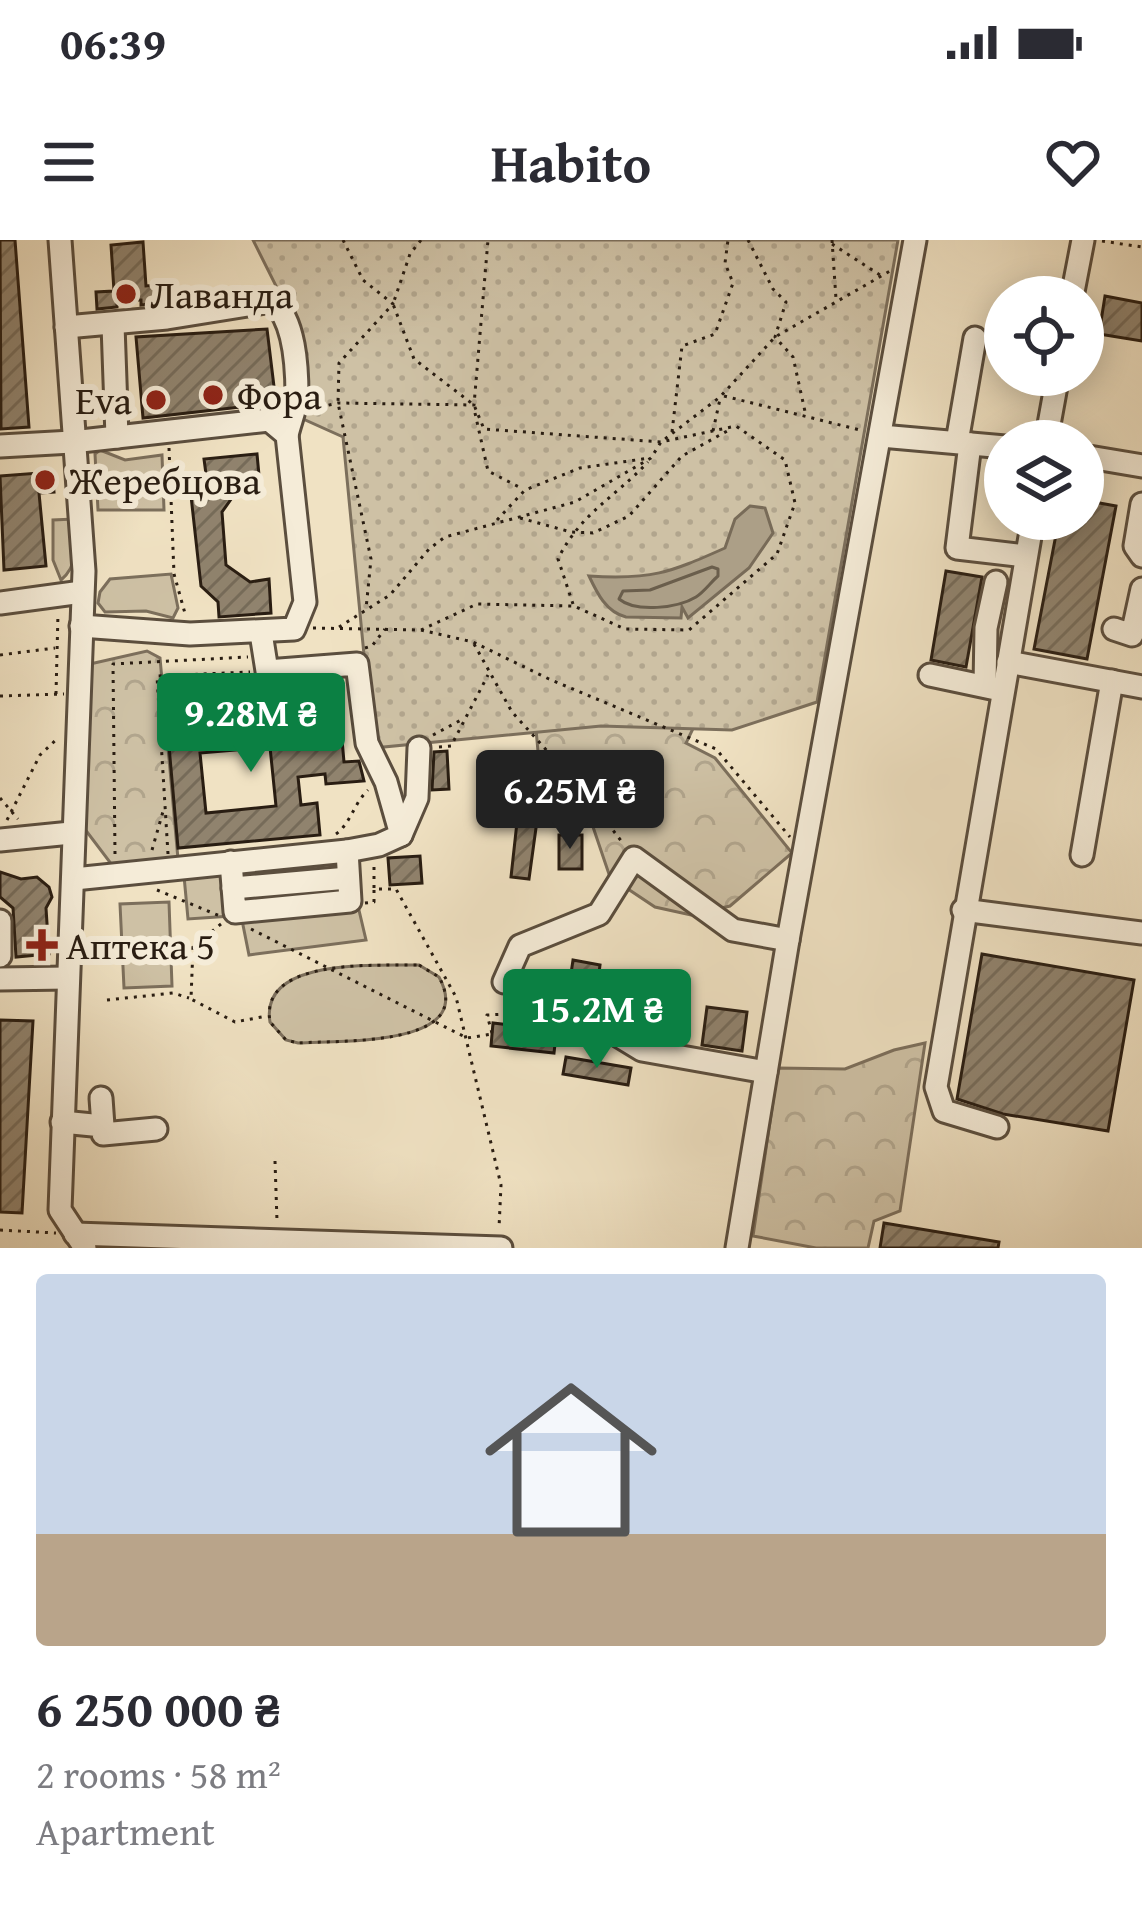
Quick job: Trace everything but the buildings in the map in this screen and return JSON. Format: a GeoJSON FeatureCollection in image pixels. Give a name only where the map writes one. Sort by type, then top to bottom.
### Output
{"type":"FeatureCollection","features":[{"type":"Feature","properties":{"kind":"street"},"geometry":{"type":"LineString","coordinates":[[60,240],[84,572],[81,626],[67,694],[76,732],[60,1210],[80,1241],[278,1240],[498,1248]]}},
{"type":"Feature","properties":{"kind":"street"},"geometry":{"type":"LineString","coordinates":[[1076,276],[1083,240]]}},
{"type":"Feature","properties":{"kind":"street"},"geometry":{"type":"LineString","coordinates":[[737,1248],[914,249]]}},
{"type":"Feature","properties":{"kind":"street"},"geometry":{"type":"LineString","coordinates":[[67,327],[113,325],[272,301],[282,309],[290,331],[297,401],[290,425],[305,602],[294,629],[190,634],[81,626]]}},
{"type":"Feature","properties":{"kind":"street"},"geometry":{"type":"LineString","coordinates":[[113,325],[117,437]]}},
{"type":"Feature","properties":{"kind":"street"},"geometry":{"type":"LineString","coordinates":[[975,338],[957,548],[1026,556]]}},
{"type":"Feature","properties":{"kind":"street"},"geometry":{"type":"LineString","coordinates":[[70,404],[114,405]]}},
{"type":"Feature","properties":{"kind":"street"},"geometry":{"type":"LineString","coordinates":[[0,446],[269,420],[290,425]]}},
{"type":"Feature","properties":{"kind":"street"},"geometry":{"type":"LineString","coordinates":[[880,436],[984,445]]}},
{"type":"Feature","properties":{"kind":"street"},"geometry":{"type":"LineString","coordinates":[[1104,460],[1142,466]]}},
{"type":"Feature","properties":{"kind":"street"},"geometry":{"type":"LineString","coordinates":[[1142,504],[1135,546],[1142,556]]}},
{"type":"Feature","properties":{"kind":"street"},"geometry":{"type":"LineString","coordinates":[[994,688],[1008,662],[1029,540]]}},
{"type":"Feature","properties":{"kind":"street"},"geometry":{"type":"LineString","coordinates":[[996,583],[986,628],[994,688],[936,1087],[944,1111],[997,1126]]}},
{"type":"Feature","properties":{"kind":"street"},"geometry":{"type":"LineString","coordinates":[[1114,629],[1132,635],[1142,590]]}},
{"type":"Feature","properties":{"kind":"street"},"geometry":{"type":"LineString","coordinates":[[0,603],[82,592]]}},
{"type":"Feature","properties":{"kind":"street"},"geometry":{"type":"LineString","coordinates":[[261,633],[266,664],[357,664],[367,743],[386,782],[401,835]]}},
{"type":"Feature","properties":{"kind":"street"},"geometry":{"type":"LineString","coordinates":[[1008,662],[1142,687]]}},
{"type":"Feature","properties":{"kind":"street"},"geometry":{"type":"LineString","coordinates":[[930,675],[994,688]]}},
{"type":"Feature","properties":{"kind":"street"},"geometry":{"type":"LineString","coordinates":[[1082,855],[1112,681]]}},
{"type":"Feature","properties":{"kind":"street"},"geometry":{"type":"LineString","coordinates":[[74,879],[115,873],[159,876],[231,862],[374,847],[401,835],[416,798],[419,748]]}},
{"type":"Feature","properties":{"kind":"street"},"geometry":{"type":"LineString","coordinates":[[0,836],[71,833]]}},
{"type":"Feature","properties":{"kind":"street"},"geometry":{"type":"LineString","coordinates":[[231,862],[235,912],[274,897],[312,893],[350,902],[342,851]]}},
{"type":"Feature","properties":{"kind":"street"},"geometry":{"type":"LineString","coordinates":[[309,855],[312,893]]}},
{"type":"Feature","properties":{"kind":"street"},"geometry":{"type":"LineString","coordinates":[[270,858],[274,897]]}},
{"type":"Feature","properties":{"kind":"street"},"geometry":{"type":"LineString","coordinates":[[504,982],[520,946],[598,914],[634,858],[733,930],[788,940]]}},
{"type":"Feature","properties":{"kind":"street"},"geometry":{"type":"LineString","coordinates":[[963,910],[1142,933]]}},
{"type":"Feature","properties":{"kind":"street"},"geometry":{"type":"LineString","coordinates":[[0,920],[0,956]]}},
{"type":"Feature","properties":{"kind":"street"},"geometry":{"type":"LineString","coordinates":[[0,979],[68,978]]}},
{"type":"Feature","properties":{"kind":"street"},"geometry":{"type":"LineString","coordinates":[[602,1024],[642,1050],[766,1072]]}},
{"type":"Feature","properties":{"kind":"street"},"geometry":{"type":"LineString","coordinates":[[101,1098],[104,1134],[156,1129]]}},
{"type":"Feature","properties":{"kind":"street"},"geometry":{"type":"LineString","coordinates":[[62,1122],[103,1126]]}},
{"type":"Feature","properties":{"kind":"path"},"geometry":{"type":"LineString","coordinates":[[343,240],[363,280],[393,304],[414,358],[474,406],[484,429],[661,442],[736,426],[785,460],[795,503],[777,554],[689,630],[625,629],[574,606],[477,604],[421,630]]}},
{"type":"Feature","properties":{"kind":"path"},"geometry":{"type":"LineString","coordinates":[[365,610],[371,560],[338,403],[339,363],[393,304],[410,254],[421,240]]}},
{"type":"Feature","properties":{"kind":"path"},"geometry":{"type":"LineString","coordinates":[[488,240],[474,406],[488,471],[525,490]]}},
{"type":"Feature","properties":{"kind":"path"},"geometry":{"type":"LineString","coordinates":[[672,434],[682,346],[716,334],[733,283],[725,263],[728,240]]}},
{"type":"Feature","properties":{"kind":"path"},"geometry":{"type":"LineString","coordinates":[[748,240],[772,289],[786,302],[775,337]]}},
{"type":"Feature","properties":{"kind":"path"},"geometry":{"type":"LineString","coordinates":[[1100,240],[1142,248]]}},
{"type":"Feature","properties":{"kind":"path"},"geometry":{"type":"LineString","coordinates":[[832,242],[836,301]]}},
{"type":"Feature","properties":{"kind":"path"},"geometry":{"type":"LineString","coordinates":[[832,242],[882,276]]}},
{"type":"Feature","properties":{"kind":"path"},"geometry":{"type":"LineString","coordinates":[[574,606],[558,559],[571,532],[619,493],[661,442],[721,396],[775,337],[882,276],[914,249]]}},
{"type":"Feature","properties":{"kind":"path"},"geometry":{"type":"LineString","coordinates":[[775,337],[793,357],[806,416]]}},
{"type":"Feature","properties":{"kind":"path"},"geometry":{"type":"LineString","coordinates":[[721,396],[880,436]]}},
{"type":"Feature","properties":{"kind":"path"},"geometry":{"type":"LineString","coordinates":[[713,431],[721,396]]}},
{"type":"Feature","properties":{"kind":"path"},"geometry":{"type":"LineString","coordinates":[[290,425],[338,403],[474,406]]}},
{"type":"Feature","properties":{"kind":"path"},"geometry":{"type":"LineString","coordinates":[[518,517],[571,532],[593,533],[629,516],[682,456],[736,426]]}},
{"type":"Feature","properties":{"kind":"path"},"geometry":{"type":"LineString","coordinates":[[168,431],[174,574],[190,634]]}},
{"type":"Feature","properties":{"kind":"path"},"geometry":{"type":"LineString","coordinates":[[494,524],[525,490],[580,468],[651,458]]}},
{"type":"Feature","properties":{"kind":"path"},"geometry":{"type":"LineString","coordinates":[[339,627],[390,595],[445,537],[575,502],[651,458]]}},
{"type":"Feature","properties":{"kind":"path"},"geometry":{"type":"LineString","coordinates":[[0,696],[67,694],[57,648],[58,612]]}},
{"type":"Feature","properties":{"kind":"path"},"geometry":{"type":"LineString","coordinates":[[294,629],[421,630],[473,642],[716,748],[806,857]]}},
{"type":"Feature","properties":{"kind":"path"},"geometry":{"type":"LineString","coordinates":[[353,652],[372,646],[385,629]]}},
{"type":"Feature","properties":{"kind":"path"},"geometry":{"type":"LineString","coordinates":[[473,642],[512,712],[579,786],[634,858]]}},
{"type":"Feature","properties":{"kind":"path"},"geometry":{"type":"LineString","coordinates":[[0,655],[57,648]]}},
{"type":"Feature","properties":{"kind":"path"},"geometry":{"type":"LineString","coordinates":[[115,873],[112,664],[266,664]]}},
{"type":"Feature","properties":{"kind":"path"},"geometry":{"type":"LineString","coordinates":[[261,726],[266,664]]}},
{"type":"Feature","properties":{"kind":"path"},"geometry":{"type":"LineString","coordinates":[[159,876],[165,806],[157,676],[266,664]]}},
{"type":"Feature","properties":{"kind":"path"},"geometry":{"type":"LineString","coordinates":[[419,748],[451,746],[490,671]]}},
{"type":"Feature","properties":{"kind":"path"},"geometry":{"type":"LineString","coordinates":[[260,700],[361,689]]}},
{"type":"Feature","properties":{"kind":"path"},"geometry":{"type":"LineString","coordinates":[[419,748],[439,729],[465,718]]}},
{"type":"Feature","properties":{"kind":"path"},"geometry":{"type":"LineString","coordinates":[[0,836],[40,755],[53,740],[76,732]]}},
{"type":"Feature","properties":{"kind":"path"},"geometry":{"type":"LineString","coordinates":[[342,851],[336,833],[345,828],[364,792],[386,782]]}},
{"type":"Feature","properties":{"kind":"path"},"geometry":{"type":"LineString","coordinates":[[0,798],[35,836]]}},
{"type":"Feature","properties":{"kind":"path"},"geometry":{"type":"LineString","coordinates":[[165,806],[152,847],[159,876],[227,919],[193,947],[191,999]]}},
{"type":"Feature","properties":{"kind":"path"},"geometry":{"type":"LineString","coordinates":[[374,847],[374,889],[396,889],[456,997],[501,1185],[498,1248]]}},
{"type":"Feature","properties":{"kind":"path"},"geometry":{"type":"LineString","coordinates":[[243,926],[467,1038],[492,1034],[487,1015],[507,1014],[504,982]]}},
{"type":"Feature","properties":{"kind":"path"},"geometry":{"type":"LineString","coordinates":[[418,965],[430,969],[445,987],[447,1000],[435,1022],[426,1028],[391,1036],[298,1043],[276,1032],[269,1016],[271,998],[287,980],[332,970],[418,965]]}},
{"type":"Feature","properties":{"kind":"path"},"geometry":{"type":"LineString","coordinates":[[107,1000],[173,993],[235,1022],[269,1016]]}},
{"type":"Feature","properties":{"kind":"path"},"geometry":{"type":"LineString","coordinates":[[275,1161],[278,1240]]}},
{"type":"Feature","properties":{"kind":"path"},"geometry":{"type":"LineString","coordinates":[[0,1230],[80,1241]]}},
{"type":"Feature","properties":{"kind":"green space"},"geometry":{"type":"Polygon","coordinates":[[[253,240],[898,240],[817,702],[732,730],[601,726],[373,748],[343,437],[301,418],[295,307],[276,286],[253,240]]]}},
{"type":"Feature","properties":{"kind":"green space"},"geometry":{"type":"Polygon","coordinates":[[[100,450],[125,460],[162,455],[164,510],[98,510],[95,454],[100,450]]]}},
{"type":"Feature","properties":{"kind":"green space"},"geometry":{"type":"Polygon","coordinates":[[[74,519],[74,559],[61,580],[53,560],[53,520],[74,519]]]}},
{"type":"Feature","properties":{"kind":"green space"},"geometry":{"type":"Polygon","coordinates":[[[171,574],[178,608],[173,618],[146,611],[105,612],[98,603],[110,579],[171,574]]]}},
{"type":"Feature","properties":{"kind":"green space"},"geometry":{"type":"Polygon","coordinates":[[[147,651],[160,658],[178,859],[112,865],[81,824],[90,664],[147,651]]]}},
{"type":"Feature","properties":{"kind":"green space"},"geometry":{"type":"Polygon","coordinates":[[[699,716],[686,743],[715,758],[792,853],[730,906],[691,915],[655,907],[610,877],[591,821],[541,785],[535,718],[699,716]]]}},
{"type":"Feature","properties":{"kind":"green space"},"geometry":{"type":"Polygon","coordinates":[[[228,871],[231,916],[188,919],[184,876],[228,871]]]}},
{"type":"Feature","properties":{"kind":"green space"},"geometry":{"type":"Polygon","coordinates":[[[169,902],[172,986],[124,988],[120,904],[169,902]]]}},
{"type":"Feature","properties":{"kind":"green space"},"geometry":{"type":"Polygon","coordinates":[[[358,906],[366,940],[249,955],[241,915],[358,906]]]}},
{"type":"Feature","properties":{"kind":"green space"},"geometry":{"type":"Polygon","coordinates":[[[419,965],[439,977],[446,1000],[439,1017],[422,1028],[370,1040],[298,1043],[286,1040],[270,1022],[272,1001],[283,986],[301,976],[350,966],[419,965]]]}},
{"type":"Feature","properties":{"kind":"green space"},"geometry":{"type":"Polygon","coordinates":[[[925,1043],[900,1211],[874,1221],[868,1248],[816,1248],[753,1236],[778,1068],[845,1069],[925,1043]]]}},
{"type":"Feature","properties":{"kind":"water"},"geometry":{"type":"Polygon","coordinates":[[[750,506],[765,508],[773,533],[749,568],[688,618],[682,607],[681,618],[626,617],[603,601],[589,576],[645,575],[706,557],[725,548],[735,519],[750,506]]]}},
{"type":"Feature","properties":{"kind":"place","name":"Лаванда"},"geometry":{"type":"Point","coordinates":[126,294]}},
{"type":"Feature","properties":{"kind":"place","name":"Фора"},"geometry":{"type":"Point","coordinates":[213,395]}},
{"type":"Feature","properties":{"kind":"place","name":"Eva"},"geometry":{"type":"Point","coordinates":[156,400]}},
{"type":"Feature","properties":{"kind":"place","name":"Жеребцова"},"geometry":{"type":"Point","coordinates":[45,480]}},
{"type":"Feature","properties":{"kind":"place","name":"Аптека 5"},"geometry":{"type":"Point","coordinates":[42,945]}}]}
